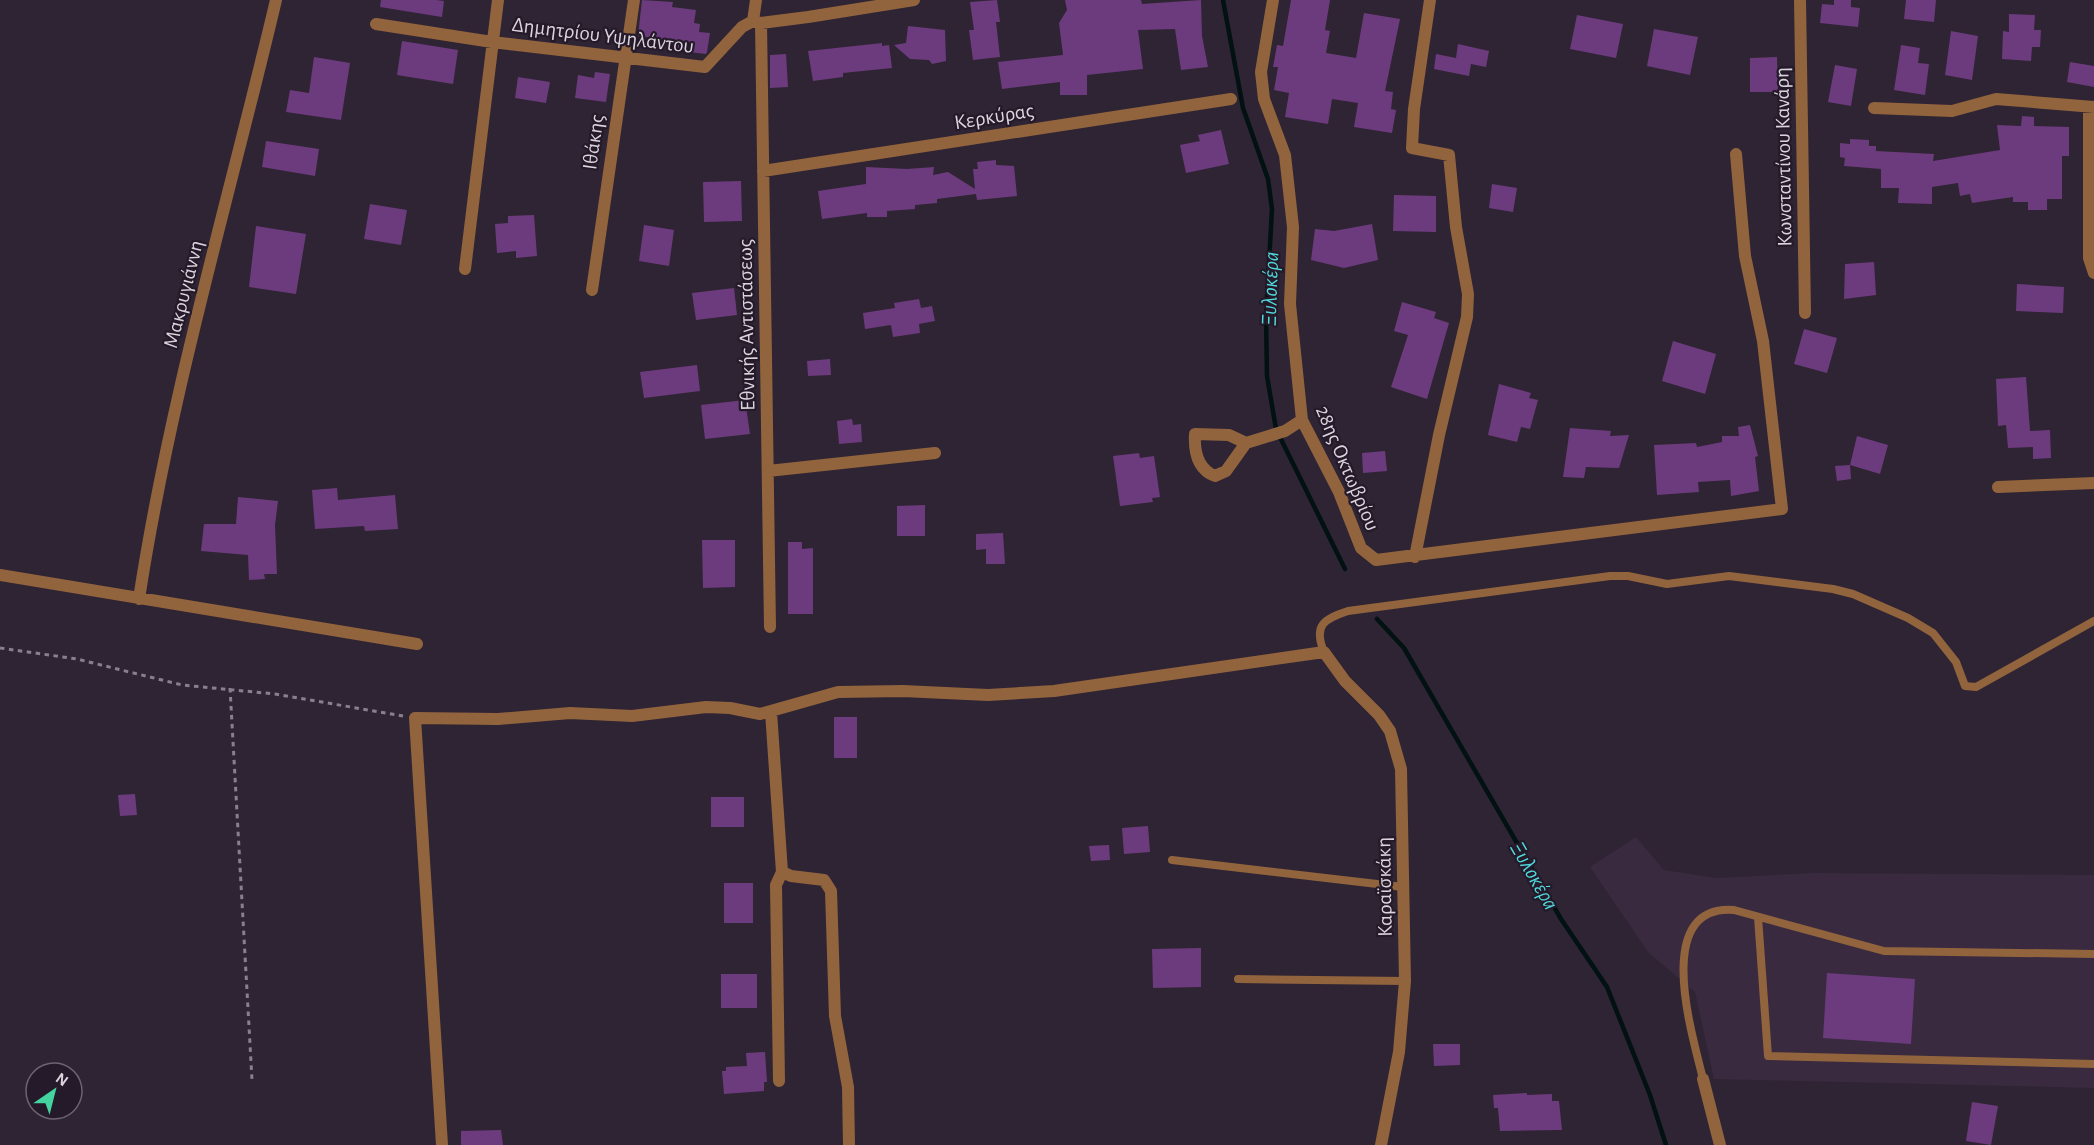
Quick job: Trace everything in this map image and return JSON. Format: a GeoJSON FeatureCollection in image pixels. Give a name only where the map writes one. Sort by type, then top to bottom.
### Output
{"type":"FeatureCollection","features":[{"type":"Feature","properties":{"kind":"street","name":"Μακρυγιάννη"},"geometry":{"type":"LineString","coordinates":[[139,599],[148,536],[175,410],[276,0]]}},
{"type":"Feature","properties":{"kind":"street"},"geometry":{"type":"LineString","coordinates":[[465,269],[498,0]]}},
{"type":"Feature","properties":{"kind":"street","name":"Ιθάκης"},"geometry":{"type":"LineString","coordinates":[[592,290],[634,0]]}},
{"type":"Feature","properties":{"kind":"street","name":"Εθνικής Αντιστάσεως"},"geometry":{"type":"LineString","coordinates":[[756,0],[763,171],[770,627]]}},
{"type":"Feature","properties":{"kind":"street"},"geometry":{"type":"LineString","coordinates":[[757,22],[914,0]]}},
{"type":"Feature","properties":{"kind":"street","name":"28ης Οκτωβρίου"},"geometry":{"type":"LineString","coordinates":[[1273,0],[1261,72],[1264,99],[1285,155],[1292,217],[1290,304],[1302,420],[1339,492],[1361,548],[1370,558],[1383,561],[1415,557]]}},
{"type":"Feature","properties":{"kind":"street"},"geometry":{"type":"LineString","coordinates":[[1430,0],[1414,109],[1412,148],[1449,156],[1456,227],[1468,294],[1467,317],[1439,435],[1415,557],[1782,509],[1763,341],[1745,256],[1737,154]]}},
{"type":"Feature","properties":{"kind":"street","name":"Κωνσταντίνου Κανάρη"},"geometry":{"type":"LineString","coordinates":[[1800,0],[1805,313]]}},
{"type":"Feature","properties":{"kind":"street","name":"Δημητρίου Υψηλάντου"},"geometry":{"type":"LineString","coordinates":[[376,24],[492,42],[705,67],[742,27],[757,22]]}},
{"type":"Feature","properties":{"kind":"street","name":"Κερκύρας"},"geometry":{"type":"LineString","coordinates":[[763,171],[1231,99]]}},
{"type":"Feature","properties":{"kind":"street"},"geometry":{"type":"LineString","coordinates":[[1874,108],[1952,111],[1996,99],[2092,107],[2089,258],[2094,273]]}},
{"type":"Feature","properties":{"kind":"street"},"geometry":{"type":"LineString","coordinates":[[1246,443],[1229,435],[1195,434],[1197,458],[1202,466],[1215,476],[1226,471],[1246,443],[1285,431],[1302,420]]}},
{"type":"Feature","properties":{"kind":"street"},"geometry":{"type":"LineString","coordinates":[[768,471],[935,453]]}},
{"type":"Feature","properties":{"kind":"street"},"geometry":{"type":"LineString","coordinates":[[1998,487],[2094,483]]}},
{"type":"Feature","properties":{"kind":"street"},"geometry":{"type":"LineString","coordinates":[[0,574],[417,644]]}},
{"type":"Feature","properties":{"kind":"street"},"geometry":{"type":"LineString","coordinates":[[442,1145],[415,718],[498,719],[570,713],[632,716],[705,707],[730,708],[760,714],[810,698],[838,692],[903,691],[988,695],[1054,691],[1324,652]]}},
{"type":"Feature","properties":{"kind":"street","name":"Καραϊσκάκη"},"geometry":{"type":"LineString","coordinates":[[1324,652],[1345,681],[1379,714],[1397,748],[1401,769],[1405,981],[1399,1052],[1381,1145]]}},
{"type":"Feature","properties":{"kind":"street"},"geometry":{"type":"LineString","coordinates":[[771,712],[782,872],[778,879],[776,893],[779,1081]]}},
{"type":"Feature","properties":{"kind":"street"},"geometry":{"type":"LineString","coordinates":[[782,872],[791,876],[824,880],[831,891],[835,1016],[846,1071],[849,1145]]}},
{"type":"Feature","properties":{"kind":"street"},"geometry":{"type":"LineString","coordinates":[[1702,1079],[1720,1145]]}},
{"type":"Feature","properties":{"kind":"lane"},"geometry":{"type":"LineString","coordinates":[[1324,652],[1319,639],[1321,625],[1331,617],[1348,611],[1610,576],[1628,576],[1667,584],[1729,576],[1833,589],[1853,594],[1908,618],[1933,633],[1956,662],[1965,686],[1976,687],[2094,621]]}},
{"type":"Feature","properties":{"kind":"lane"},"geometry":{"type":"LineString","coordinates":[[1172,860],[1403,887]]}},
{"type":"Feature","properties":{"kind":"lane"},"geometry":{"type":"LineString","coordinates":[[1702,1079],[1683,982],[1686,944],[1695,926],[1705,916],[1715,911],[1734,910],[1884,951],[2094,954]]}},
{"type":"Feature","properties":{"kind":"lane"},"geometry":{"type":"LineString","coordinates":[[1758,916],[1768,1056],[2094,1064]]}},
{"type":"Feature","properties":{"kind":"lane"},"geometry":{"type":"LineString","coordinates":[[1238,979],[1405,981]]}},
{"type":"Feature","properties":{"kind":"path"},"geometry":{"type":"LineString","coordinates":[[0,648],[77,659],[153,680],[230,688],[415,718]]}},
{"type":"Feature","properties":{"kind":"path"},"geometry":{"type":"LineString","coordinates":[[230,688],[252,1080]]}},
{"type":"Feature","properties":{"kind":"shaded area"},"geometry":{"type":"Polygon","coordinates":[[[1636,837],[1664,870],[1716,878],[1814,873],[2094,875],[2094,1088],[1714,1079],[1695,992],[1648,952],[1590,867],[1636,837]]]}},
{"type":"Feature","properties":{"kind":"building"},"geometry":{"type":"Polygon","coordinates":[[[381,0],[444,1],[442,17],[380,7],[381,0]]]}},
{"type":"Feature","properties":{"kind":"building"},"geometry":{"type":"Polygon","coordinates":[[[642,0],[673,2],[672,7],[696,10],[694,23],[700,24],[699,32],[710,33],[706,54],[672,50],[673,41],[638,36],[642,0]]]}},
{"type":"Feature","properties":{"kind":"building"},"geometry":{"type":"Polygon","coordinates":[[[997,0],[1000,22],[996,22],[1000,57],[973,60],[969,30],[974,30],[970,2],[997,0]]]}},
{"type":"Feature","properties":{"kind":"building"},"geometry":{"type":"Polygon","coordinates":[[[1065,0],[1141,0],[1142,4],[1201,0],[1202,36],[1208,67],[1181,70],[1175,29],[1138,30],[1143,69],[1087,75],[1087,95],[1060,95],[1060,82],[1002,89],[998,62],[1063,55],[1059,23],[1067,10],[1065,0]]]}},
{"type":"Feature","properties":{"kind":"building"},"geometry":{"type":"Polygon","coordinates":[[[1291,0],[1330,0],[1325,30],[1330,31],[1326,53],[1356,58],[1364,13],[1400,19],[1385,91],[1393,92],[1391,109],[1396,110],[1392,133],[1354,127],[1358,103],[1332,99],[1328,124],[1285,117],[1289,93],[1274,90],[1278,67],[1273,67],[1277,45],[1283,46],[1291,0]]]}},
{"type":"Feature","properties":{"kind":"building"},"geometry":{"type":"Polygon","coordinates":[[[1834,0],[1851,0],[1851,7],[1860,8],[1858,27],[1820,23],[1822,4],[1834,5],[1834,0]]]}},
{"type":"Feature","properties":{"kind":"building"},"geometry":{"type":"Polygon","coordinates":[[[1906,0],[1936,0],[1934,22],[1904,19],[1906,0]]]}},
{"type":"Feature","properties":{"kind":"building"},"geometry":{"type":"Polygon","coordinates":[[[2009,14],[2035,15],[2034,30],[2041,30],[2040,47],[2032,47],[2031,61],[2002,59],[2003,31],[2009,32],[2009,14]]]}},
{"type":"Feature","properties":{"kind":"building"},"geometry":{"type":"Polygon","coordinates":[[[1577,15],[1623,24],[1616,58],[1570,49],[1577,15]]]}},
{"type":"Feature","properties":{"kind":"building"},"geometry":{"type":"Polygon","coordinates":[[[908,26],[945,30],[946,61],[932,64],[929,60],[910,59],[894,45],[906,43],[908,26]]]}},
{"type":"Feature","properties":{"kind":"building"},"geometry":{"type":"Polygon","coordinates":[[[1654,29],[1698,37],[1690,75],[1647,66],[1654,29]]]}},
{"type":"Feature","properties":{"kind":"building"},"geometry":{"type":"Polygon","coordinates":[[[1951,31],[1978,36],[1972,80],[1945,75],[1951,31]]]}},
{"type":"Feature","properties":{"kind":"building"},"geometry":{"type":"Polygon","coordinates":[[[402,41],[458,50],[453,84],[397,75],[402,41]]]}},
{"type":"Feature","properties":{"kind":"building"},"geometry":{"type":"Polygon","coordinates":[[[882,43],[882,46],[889,45],[892,68],[843,73],[843,77],[813,81],[808,51],[882,43]]]}},
{"type":"Feature","properties":{"kind":"building"},"geometry":{"type":"Polygon","coordinates":[[[1458,44],[1489,51],[1486,67],[1471,64],[1469,76],[1434,69],[1436,54],[1456,58],[1458,44]]]}},
{"type":"Feature","properties":{"kind":"building"},"geometry":{"type":"Polygon","coordinates":[[[1901,45],[1920,48],[1918,63],[1929,64],[1925,95],[1894,90],[1901,45]]]}},
{"type":"Feature","properties":{"kind":"building"},"geometry":{"type":"Polygon","coordinates":[[[786,54],[788,87],[770,88],[770,55],[786,54]]]}},
{"type":"Feature","properties":{"kind":"building"},"geometry":{"type":"Polygon","coordinates":[[[314,57],[350,63],[341,120],[286,112],[290,90],[309,93],[314,57]]]}},
{"type":"Feature","properties":{"kind":"building"},"geometry":{"type":"Polygon","coordinates":[[[1777,57],[1778,92],[1750,92],[1750,58],[1777,57]]]}},
{"type":"Feature","properties":{"kind":"building"},"geometry":{"type":"Polygon","coordinates":[[[2070,62],[2094,66],[2094,87],[2067,82],[2070,62]]]}},
{"type":"Feature","properties":{"kind":"building"},"geometry":{"type":"Polygon","coordinates":[[[1835,65],[1857,69],[1851,106],[1828,102],[1835,65]]]}},
{"type":"Feature","properties":{"kind":"building"},"geometry":{"type":"Polygon","coordinates":[[[595,72],[610,74],[606,102],[575,98],[578,75],[594,78],[595,72]]]}},
{"type":"Feature","properties":{"kind":"building"},"geometry":{"type":"Polygon","coordinates":[[[518,77],[550,82],[546,103],[515,98],[518,77]]]}},
{"type":"Feature","properties":{"kind":"building"},"geometry":{"type":"Polygon","coordinates":[[[2022,116],[2034,117],[2034,126],[2069,127],[2069,156],[2062,156],[2062,199],[2047,199],[2047,210],[2028,210],[2028,202],[2013,202],[2013,197],[1972,203],[1970,194],[1960,196],[1958,183],[1932,187],[1932,204],[1898,203],[1899,188],[1881,188],[1881,169],[1844,166],[1845,158],[1840,157],[1840,143],[1850,144],[1850,139],[1869,140],[1869,146],[1876,146],[1876,151],[1934,154],[1933,161],[2000,150],[1997,125],[2021,126],[2022,116]]]}},
{"type":"Feature","properties":{"kind":"building"},"geometry":{"type":"Polygon","coordinates":[[[1221,130],[1229,164],[1186,173],[1180,145],[1200,141],[1198,135],[1221,130]]]}},
{"type":"Feature","properties":{"kind":"building"},"geometry":{"type":"Polygon","coordinates":[[[266,141],[319,149],[315,176],[262,167],[266,141]]]}},
{"type":"Feature","properties":{"kind":"building"},"geometry":{"type":"Polygon","coordinates":[[[996,160],[996,165],[1014,166],[1017,196],[977,200],[976,194],[937,199],[937,203],[915,205],[915,209],[887,211],[887,217],[867,217],[867,213],[822,219],[818,191],[866,184],[866,167],[907,169],[934,167],[933,175],[948,172],[975,189],[973,169],[978,169],[977,162],[996,160]]]}},
{"type":"Feature","properties":{"kind":"building"},"geometry":{"type":"Polygon","coordinates":[[[741,181],[742,221],[704,222],[703,182],[741,181]]]}},
{"type":"Feature","properties":{"kind":"building"},"geometry":{"type":"Polygon","coordinates":[[[1492,184],[1517,188],[1513,212],[1489,208],[1492,184]]]}},
{"type":"Feature","properties":{"kind":"building"},"geometry":{"type":"Polygon","coordinates":[[[1394,195],[1436,196],[1436,232],[1393,231],[1394,195]]]}},
{"type":"Feature","properties":{"kind":"building"},"geometry":{"type":"Polygon","coordinates":[[[370,204],[407,210],[401,245],[364,239],[370,204]]]}},
{"type":"Feature","properties":{"kind":"building"},"geometry":{"type":"Polygon","coordinates":[[[534,215],[537,256],[516,258],[516,251],[497,253],[495,224],[508,223],[508,216],[534,215]]]}},
{"type":"Feature","properties":{"kind":"building"},"geometry":{"type":"Polygon","coordinates":[[[1372,224],[1378,260],[1344,268],[1311,260],[1315,229],[1334,231],[1372,224]]]}},
{"type":"Feature","properties":{"kind":"building"},"geometry":{"type":"Polygon","coordinates":[[[644,225],[674,230],[669,266],[639,261],[644,225]]]}},
{"type":"Feature","properties":{"kind":"building"},"geometry":{"type":"Polygon","coordinates":[[[256,226],[306,234],[296,294],[249,287],[256,226]]]}},
{"type":"Feature","properties":{"kind":"building"},"geometry":{"type":"Polygon","coordinates":[[[1874,262],[1876,295],[1844,299],[1845,264],[1874,262]]]}},
{"type":"Feature","properties":{"kind":"building"},"geometry":{"type":"Polygon","coordinates":[[[2017,284],[2064,287],[2063,313],[2016,311],[2017,284]]]}},
{"type":"Feature","properties":{"kind":"building"},"geometry":{"type":"Polygon","coordinates":[[[734,288],[737,315],[696,320],[692,293],[734,288]]]}},
{"type":"Feature","properties":{"kind":"building"},"geometry":{"type":"Polygon","coordinates":[[[919,299],[921,308],[932,306],[935,321],[919,324],[920,333],[893,337],[891,325],[865,329],[863,313],[895,308],[894,303],[919,299]]]}},
{"type":"Feature","properties":{"kind":"building"},"geometry":{"type":"Polygon","coordinates":[[[1402,302],[1436,312],[1434,318],[1449,323],[1427,399],[1391,387],[1408,335],[1394,331],[1402,302]]]}},
{"type":"Feature","properties":{"kind":"building"},"geometry":{"type":"Polygon","coordinates":[[[1804,329],[1837,338],[1827,373],[1794,364],[1804,329]]]}},
{"type":"Feature","properties":{"kind":"building"},"geometry":{"type":"Polygon","coordinates":[[[1673,341],[1716,354],[1705,394],[1662,381],[1673,341]]]}},
{"type":"Feature","properties":{"kind":"building"},"geometry":{"type":"Polygon","coordinates":[[[830,359],[831,375],[808,376],[807,361],[830,359]]]}},
{"type":"Feature","properties":{"kind":"building"},"geometry":{"type":"Polygon","coordinates":[[[697,365],[700,391],[644,398],[640,372],[697,365]]]}},
{"type":"Feature","properties":{"kind":"building"},"geometry":{"type":"Polygon","coordinates":[[[2026,377],[2030,431],[2050,430],[2051,458],[2033,459],[2033,447],[2008,448],[2006,425],[1998,426],[1996,379],[2026,377]]]}},
{"type":"Feature","properties":{"kind":"building"},"geometry":{"type":"Polygon","coordinates":[[[1499,384],[1531,393],[1529,398],[1538,400],[1530,429],[1521,427],[1517,442],[1488,435],[1499,384]]]}},
{"type":"Feature","properties":{"kind":"building"},"geometry":{"type":"Polygon","coordinates":[[[745,400],[750,434],[705,439],[701,405],[745,400]]]}},
{"type":"Feature","properties":{"kind":"building"},"geometry":{"type":"Polygon","coordinates":[[[852,419],[853,425],[861,424],[862,442],[839,444],[837,421],[852,419]]]}},
{"type":"Feature","properties":{"kind":"building"},"geometry":{"type":"Polygon","coordinates":[[[1750,425],[1758,456],[1755,457],[1759,491],[1731,496],[1730,480],[1698,482],[1699,492],[1657,495],[1654,445],[1696,443],[1697,447],[1722,442],[1722,436],[1739,436],[1738,427],[1750,425]]]}},
{"type":"Feature","properties":{"kind":"building"},"geometry":{"type":"Polygon","coordinates":[[[1570,428],[1611,431],[1610,436],[1629,435],[1619,468],[1586,467],[1584,478],[1563,477],[1570,428]]]}},
{"type":"Feature","properties":{"kind":"building"},"geometry":{"type":"Polygon","coordinates":[[[1857,436],[1888,445],[1880,474],[1850,465],[1857,436]]]}},
{"type":"Feature","properties":{"kind":"building"},"geometry":{"type":"Polygon","coordinates":[[[1385,451],[1387,471],[1363,473],[1362,453],[1385,451]]]}},
{"type":"Feature","properties":{"kind":"building"},"geometry":{"type":"Polygon","coordinates":[[[1139,453],[1140,458],[1154,456],[1160,497],[1152,498],[1153,502],[1120,506],[1113,456],[1139,453]]]}},
{"type":"Feature","properties":{"kind":"building"},"geometry":{"type":"Polygon","coordinates":[[[1850,465],[1851,479],[1837,481],[1835,466],[1850,465]]]}},
{"type":"Feature","properties":{"kind":"building"},"geometry":{"type":"Polygon","coordinates":[[[337,488],[338,500],[395,495],[398,529],[365,531],[364,526],[315,529],[312,490],[337,488]]]}},
{"type":"Feature","properties":{"kind":"building"},"geometry":{"type":"Polygon","coordinates":[[[238,497],[278,501],[275,525],[277,574],[264,574],[265,579],[249,580],[248,555],[201,551],[204,524],[236,524],[238,497]]]}},
{"type":"Feature","properties":{"kind":"building"},"geometry":{"type":"Polygon","coordinates":[[[925,505],[925,536],[897,536],[897,506],[925,505]]]}},
{"type":"Feature","properties":{"kind":"building"},"geometry":{"type":"Polygon","coordinates":[[[1003,533],[1005,564],[986,564],[986,549],[976,550],[976,534],[1003,533]]]}},
{"type":"Feature","properties":{"kind":"building"},"geometry":{"type":"Polygon","coordinates":[[[702,540],[735,540],[735,587],[703,588],[702,540]]]}},
{"type":"Feature","properties":{"kind":"building"},"geometry":{"type":"Polygon","coordinates":[[[788,542],[802,542],[802,549],[813,548],[813,614],[788,614],[788,542]]]}},
{"type":"Feature","properties":{"kind":"building"},"geometry":{"type":"Polygon","coordinates":[[[834,717],[857,717],[857,758],[834,758],[834,717]]]}},
{"type":"Feature","properties":{"kind":"building"},"geometry":{"type":"Polygon","coordinates":[[[135,794],[137,815],[120,816],[118,795],[135,794]]]}},
{"type":"Feature","properties":{"kind":"building"},"geometry":{"type":"Polygon","coordinates":[[[711,797],[744,797],[744,827],[711,827],[711,797]]]}},
{"type":"Feature","properties":{"kind":"building"},"geometry":{"type":"Polygon","coordinates":[[[1148,826],[1150,852],[1124,854],[1122,828],[1148,826]]]}},
{"type":"Feature","properties":{"kind":"building"},"geometry":{"type":"Polygon","coordinates":[[[1109,845],[1110,860],[1091,861],[1089,846],[1109,845]]]}},
{"type":"Feature","properties":{"kind":"building"},"geometry":{"type":"Polygon","coordinates":[[[724,883],[753,883],[753,923],[724,923],[724,883]]]}},
{"type":"Feature","properties":{"kind":"building"},"geometry":{"type":"Polygon","coordinates":[[[1201,948],[1201,987],[1153,988],[1152,949],[1201,948]]]}},
{"type":"Feature","properties":{"kind":"building"},"geometry":{"type":"Polygon","coordinates":[[[1827,973],[1915,979],[1911,1044],[1823,1038],[1827,973]]]}},
{"type":"Feature","properties":{"kind":"building"},"geometry":{"type":"Polygon","coordinates":[[[721,974],[757,974],[757,1008],[721,1008],[721,974]]]}},
{"type":"Feature","properties":{"kind":"building"},"geometry":{"type":"Polygon","coordinates":[[[1433,1044],[1460,1044],[1460,1065],[1434,1066],[1433,1044]]]}},
{"type":"Feature","properties":{"kind":"building"},"geometry":{"type":"Polygon","coordinates":[[[765,1052],[767,1082],[764,1082],[764,1091],[724,1094],[722,1071],[726,1071],[726,1067],[747,1066],[746,1053],[765,1052]]]}},
{"type":"Feature","properties":{"kind":"building"},"geometry":{"type":"Polygon","coordinates":[[[1527,1093],[1527,1095],[1552,1094],[1552,1101],[1559,1101],[1562,1130],[1500,1131],[1498,1108],[1494,1108],[1493,1095],[1527,1093]]]}},
{"type":"Feature","properties":{"kind":"building"},"geometry":{"type":"Polygon","coordinates":[[[1972,1102],[1998,1106],[1991,1145],[1966,1141],[1972,1102]]]}},
{"type":"Feature","properties":{"kind":"building"},"geometry":{"type":"Polygon","coordinates":[[[501,1130],[503,1145],[461,1145],[461,1131],[501,1130]]]}},
{"type":"Feature","properties":{"kind":"waterway","name":"Ξυλοκέρα"},"geometry":{"type":"LineString","coordinates":[[1223,0],[1243,108],[1268,179],[1272,209],[1266,316],[1267,376],[1276,429],[1345,569]]}},
{"type":"Feature","properties":{"kind":"waterway","name":"Ξυλοκέρα"},"geometry":{"type":"LineString","coordinates":[[1377,619],[1404,648],[1561,919],[1607,987],[1650,1095],[1666,1145]]}}]}
